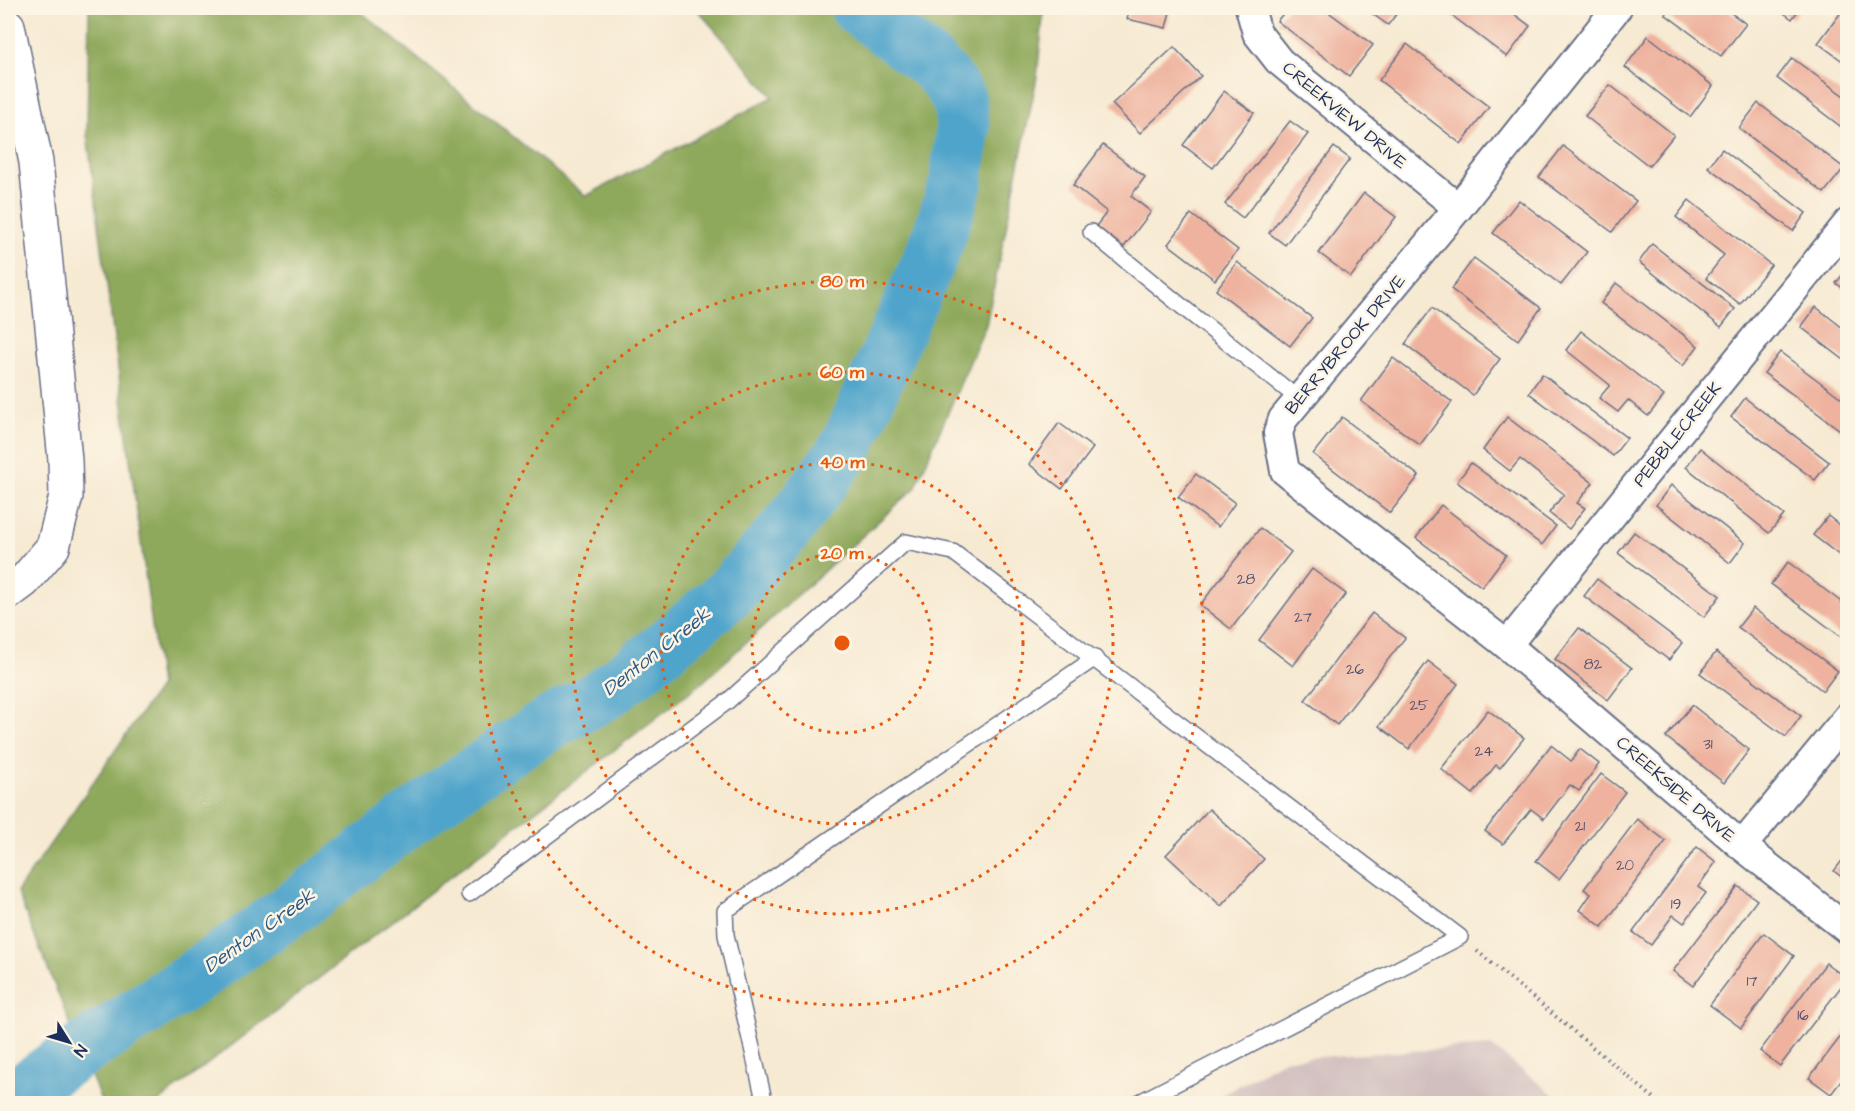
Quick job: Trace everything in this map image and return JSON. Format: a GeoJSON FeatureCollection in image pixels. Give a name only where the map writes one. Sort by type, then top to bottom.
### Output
{"type":"FeatureCollection","features":[{"type":"Feature","properties":{"kind":"main road"},"geometry":{"type":"LineString","coordinates":[[8,26],[36,162],[65,460],[66,496],[53,547],[24,581],[8,593]]}},
{"type":"Feature","properties":{"kind":"street","name":"CREEKVIEW DRIVE"},"geometry":{"type":"LineString","coordinates":[[1250,8],[1257,33],[1279,61],[1458,208]]}},
{"type":"Feature","properties":{"kind":"street","name":"BERRYBROOK DRIVE"},"geometry":{"type":"LineString","coordinates":[[1507,645],[1285,471],[1278,434],[1283,419],[1458,208],[1617,8]]}},
{"type":"Feature","properties":{"kind":"street","name":"PEBBLECREEK"},"geometry":{"type":"LineString","coordinates":[[1507,645],[1848,223]]}},
{"type":"Feature","properties":{"kind":"street","name":"CREEKSIDE DRIVE"},"geometry":{"type":"LineString","coordinates":[[1507,645],[1742,846],[1848,930]]}},
{"type":"Feature","properties":{"kind":"street"},"geometry":{"type":"LineString","coordinates":[[1742,846],[1848,717]]}},
{"type":"Feature","properties":{"kind":"lane"},"geometry":{"type":"LineString","coordinates":[[1091,232],[1300,400]]}},
{"type":"Feature","properties":{"kind":"lane"},"geometry":{"type":"LineString","coordinates":[[469,894],[728,701],[906,542],[953,552],[1460,937],[1136,1104]]}},
{"type":"Feature","properties":{"kind":"lane"},"geometry":{"type":"LineString","coordinates":[[765,1104],[726,935],[725,911],[1095,658]]}},
{"type":"Feature","properties":{"kind":"path"},"geometry":{"type":"LineString","coordinates":[[1460,937],[1661,1104]]}},
{"type":"Feature","properties":{"kind":"shaded area"},"geometry":{"type":"Polygon","coordinates":[[[1491,1046],[1564,1103],[1208,1103],[1286,1059],[1491,1046]]]}},
{"type":"Feature","properties":{"kind":"green space"},"geometry":{"type":"Polygon","coordinates":[[[89,8],[356,8],[586,196],[773,97],[696,8],[1044,8],[1037,77],[986,325],[915,488],[704,681],[157,1103],[102,1103],[17,892],[160,686],[87,134],[89,8]]]}},
{"type":"Feature","properties":{"kind":"building"},"geometry":{"type":"Polygon","coordinates":[[[1130,8],[1171,8],[1166,28],[1127,19],[1130,8]]]}},
{"type":"Feature","properties":{"kind":"building"},"geometry":{"type":"Polygon","coordinates":[[[1288,8],[1323,8],[1373,45],[1349,76],[1277,21],[1288,8]]]}},
{"type":"Feature","properties":{"kind":"building"},"geometry":{"type":"Polygon","coordinates":[[[1364,8],[1401,8],[1388,25],[1364,8]]]}},
{"type":"Feature","properties":{"kind":"building"},"geometry":{"type":"Polygon","coordinates":[[[1442,8],[1506,8],[1530,26],[1507,57],[1442,8]]]}},
{"type":"Feature","properties":{"kind":"building"},"geometry":{"type":"Polygon","coordinates":[[[1670,8],[1724,8],[1746,24],[1721,56],[1665,14],[1670,8]]]}},
{"type":"Feature","properties":{"kind":"building"},"geometry":{"type":"Polygon","coordinates":[[[1777,8],[1800,8],[1792,19],[1777,8]]]}},
{"type":"Feature","properties":{"kind":"building"},"geometry":{"type":"Polygon","coordinates":[[[1842,11],[1848,15],[1848,65],[1818,43],[1842,11]]]}},
{"type":"Feature","properties":{"kind":"building"},"geometry":{"type":"Polygon","coordinates":[[[1648,36],[1713,86],[1690,117],[1625,67],[1648,36]]]}},
{"type":"Feature","properties":{"kind":"building"},"geometry":{"type":"Polygon","coordinates":[[[1407,44],[1489,107],[1461,144],[1379,80],[1407,44]]]}},
{"type":"Feature","properties":{"kind":"building"},"geometry":{"type":"Polygon","coordinates":[[[1174,47],[1201,76],[1140,133],[1112,104],[1174,47]]]}},
{"type":"Feature","properties":{"kind":"building"},"geometry":{"type":"Polygon","coordinates":[[[1792,58],[1848,99],[1848,132],[1777,78],[1792,58]]]}},
{"type":"Feature","properties":{"kind":"building"},"geometry":{"type":"Polygon","coordinates":[[[1610,85],[1674,135],[1649,166],[1585,116],[1610,85]]]}},
{"type":"Feature","properties":{"kind":"building"},"geometry":{"type":"Polygon","coordinates":[[[1224,91],[1254,113],[1213,168],[1183,145],[1224,91]]]}},
{"type":"Feature","properties":{"kind":"building"},"geometry":{"type":"Polygon","coordinates":[[[1758,103],[1844,168],[1824,193],[1739,128],[1758,103]]]}},
{"type":"Feature","properties":{"kind":"building"},"geometry":{"type":"Polygon","coordinates":[[[1290,121],[1308,134],[1243,218],[1225,204],[1290,121]]]}},
{"type":"Feature","properties":{"kind":"building"},"geometry":{"type":"Polygon","coordinates":[[[1103,145],[1145,177],[1131,196],[1151,212],[1124,247],[1096,226],[1107,212],[1073,185],[1103,145]]]}},
{"type":"Feature","properties":{"kind":"building"},"geometry":{"type":"Polygon","coordinates":[[[1563,146],[1636,201],[1612,232],[1539,177],[1563,146]]]}},
{"type":"Feature","properties":{"kind":"building"},"geometry":{"type":"Polygon","coordinates":[[[1334,147],[1350,159],[1285,245],[1269,233],[1334,147]]]}},
{"type":"Feature","properties":{"kind":"building"},"geometry":{"type":"Polygon","coordinates":[[[1722,149],[1806,213],[1793,231],[1708,167],[1722,149]]]}},
{"type":"Feature","properties":{"kind":"building"},"geometry":{"type":"Polygon","coordinates":[[[1364,193],[1396,217],[1351,277],[1319,253],[1364,193]]]}},
{"type":"Feature","properties":{"kind":"building"},"geometry":{"type":"Polygon","coordinates":[[[1519,200],[1587,252],[1561,285],[1493,233],[1519,200]]]}},
{"type":"Feature","properties":{"kind":"building"},"geometry":{"type":"Polygon","coordinates":[[[1689,200],[1771,265],[1740,304],[1706,278],[1724,255],[1676,217],[1689,200]]]}},
{"type":"Feature","properties":{"kind":"building"},"geometry":{"type":"Polygon","coordinates":[[[1191,214],[1238,250],[1215,280],[1168,244],[1191,214]]]}},
{"type":"Feature","properties":{"kind":"building"},"geometry":{"type":"Polygon","coordinates":[[[1652,244],[1735,309],[1721,327],[1639,262],[1652,244]]]}},
{"type":"Feature","properties":{"kind":"building"},"geometry":{"type":"Polygon","coordinates":[[[1474,258],[1541,308],[1518,340],[1451,289],[1474,258]]]}},
{"type":"Feature","properties":{"kind":"building"},"geometry":{"type":"Polygon","coordinates":[[[1237,262],[1312,318],[1290,346],[1216,290],[1237,262]]]}},
{"type":"Feature","properties":{"kind":"building"},"geometry":{"type":"Polygon","coordinates":[[[1848,268],[1848,292],[1836,283],[1848,268]]]}},
{"type":"Feature","properties":{"kind":"building"},"geometry":{"type":"Polygon","coordinates":[[[1616,283],[1698,346],[1683,366],[1601,303],[1616,283]]]}},
{"type":"Feature","properties":{"kind":"building"},"geometry":{"type":"Polygon","coordinates":[[[1816,307],[1848,332],[1848,363],[1801,327],[1816,307]]]}},
{"type":"Feature","properties":{"kind":"building"},"geometry":{"type":"Polygon","coordinates":[[[1432,308],[1500,359],[1473,395],[1405,344],[1432,308]]]}},
{"type":"Feature","properties":{"kind":"building"},"geometry":{"type":"Polygon","coordinates":[[[1581,331],[1664,396],[1648,416],[1628,400],[1618,412],[1599,398],[1610,385],[1566,350],[1581,331]]]}},
{"type":"Feature","properties":{"kind":"building"},"geometry":{"type":"Polygon","coordinates":[[[1780,352],[1848,403],[1848,436],[1764,373],[1780,352]]]}},
{"type":"Feature","properties":{"kind":"building"},"geometry":{"type":"Polygon","coordinates":[[[1393,358],[1452,402],[1420,445],[1361,401],[1393,358]]]}},
{"type":"Feature","properties":{"kind":"building"},"geometry":{"type":"Polygon","coordinates":[[[1542,374],[1627,438],[1613,456],[1529,393],[1542,374]]]}},
{"type":"Feature","properties":{"kind":"building"},"geometry":{"type":"Polygon","coordinates":[[[1745,398],[1829,462],[1815,480],[1731,417],[1745,398]]]}},
{"type":"Feature","properties":{"kind":"building"},"geometry":{"type":"Polygon","coordinates":[[[1342,417],[1419,476],[1390,513],[1313,454],[1342,417]]]}},
{"type":"Feature","properties":{"kind":"building"},"geometry":{"type":"Polygon","coordinates":[[[1507,417],[1593,483],[1577,503],[1585,508],[1569,529],[1549,513],[1564,494],[1520,459],[1510,471],[1483,450],[1507,417]]]}},
{"type":"Feature","properties":{"kind":"building"},"geometry":{"type":"Polygon","coordinates":[[[1059,423],[1093,448],[1062,489],[1029,464],[1059,423]]]}},
{"type":"Feature","properties":{"kind":"building"},"geometry":{"type":"Polygon","coordinates":[[[1700,448],[1784,515],[1769,533],[1686,467],[1700,448]]]}},
{"type":"Feature","properties":{"kind":"building"},"geometry":{"type":"Polygon","coordinates":[[[1471,463],[1556,526],[1542,545],[1457,482],[1471,463]]]}},
{"type":"Feature","properties":{"kind":"building"},"geometry":{"type":"Polygon","coordinates":[[[1196,474],[1235,503],[1218,527],[1178,497],[1196,474]]]}},
{"type":"Feature","properties":{"kind":"building"},"geometry":{"type":"Polygon","coordinates":[[[1671,485],[1745,543],[1730,563],[1656,505],[1671,485]]]}},
{"type":"Feature","properties":{"kind":"building"},"geometry":{"type":"Polygon","coordinates":[[[1441,505],[1506,555],[1482,587],[1416,538],[1441,505]]]}},
{"type":"Feature","properties":{"kind":"building"},"geometry":{"type":"Polygon","coordinates":[[[1828,516],[1848,532],[1848,562],[1813,535],[1828,516]]]}},
{"type":"Feature","properties":{"kind":"building"},"geometry":{"type":"Polygon","coordinates":[[[1260,528],[1291,552],[1231,629],[1200,605],[1260,528]]]}},
{"type":"Feature","properties":{"kind":"building"},"geometry":{"type":"Polygon","coordinates":[[[1634,532],[1720,596],[1704,617],[1618,553],[1634,532]]]}},
{"type":"Feature","properties":{"kind":"building"},"geometry":{"type":"Polygon","coordinates":[[[1788,562],[1848,607],[1848,642],[1771,584],[1788,562]]]}},
{"type":"Feature","properties":{"kind":"building"},"geometry":{"type":"Polygon","coordinates":[[[1312,569],[1346,594],[1293,666],[1259,640],[1312,569]]]}},
{"type":"Feature","properties":{"kind":"building"},"geometry":{"type":"Polygon","coordinates":[[[1597,579],[1682,643],[1669,660],[1584,596],[1597,579]]]}},
{"type":"Feature","properties":{"kind":"building"},"geometry":{"type":"Polygon","coordinates":[[[1753,608],[1838,671],[1823,691],[1738,627],[1753,608]]]}},
{"type":"Feature","properties":{"kind":"building"},"geometry":{"type":"Polygon","coordinates":[[[1372,613],[1405,638],[1337,725],[1305,700],[1372,613]]]}},
{"type":"Feature","properties":{"kind":"building"},"geometry":{"type":"Polygon","coordinates":[[[1579,628],[1632,668],[1608,700],[1555,659],[1579,628]]]}},
{"type":"Feature","properties":{"kind":"building"},"geometry":{"type":"Polygon","coordinates":[[[1716,652],[1801,716],[1786,737],[1700,673],[1716,652]]]}},
{"type":"Feature","properties":{"kind":"building"},"geometry":{"type":"Polygon","coordinates":[[[1428,661],[1458,684],[1409,749],[1379,726],[1428,661]]]}},
{"type":"Feature","properties":{"kind":"building"},"geometry":{"type":"Polygon","coordinates":[[[1692,705],[1749,750],[1724,783],[1666,737],[1692,705]]]}},
{"type":"Feature","properties":{"kind":"building"},"geometry":{"type":"Polygon","coordinates":[[[1488,710],[1524,738],[1500,768],[1496,765],[1473,794],[1441,769],[1488,710]]]}},
{"type":"Feature","properties":{"kind":"building"},"geometry":{"type":"Polygon","coordinates":[[[1551,745],[1571,761],[1580,749],[1599,764],[1579,791],[1570,785],[1544,819],[1531,809],[1503,844],[1485,831],[1551,745]]]}},
{"type":"Feature","properties":{"kind":"building"},"geometry":{"type":"Polygon","coordinates":[[[1601,774],[1625,792],[1559,879],[1536,861],[1601,774]]]}},
{"type":"Feature","properties":{"kind":"building"},"geometry":{"type":"Polygon","coordinates":[[[1209,809],[1264,859],[1221,906],[1166,855],[1209,809]]]}},
{"type":"Feature","properties":{"kind":"building"},"geometry":{"type":"Polygon","coordinates":[[[1637,819],[1666,841],[1602,927],[1580,910],[1591,894],[1584,889],[1637,819]]]}},
{"type":"Feature","properties":{"kind":"building"},"geometry":{"type":"Polygon","coordinates":[[[1697,847],[1716,862],[1698,887],[1706,893],[1684,923],[1673,915],[1651,945],[1633,932],[1697,847]]]}},
{"type":"Feature","properties":{"kind":"building"},"geometry":{"type":"Polygon","coordinates":[[[1848,853],[1848,882],[1834,871],[1848,853]]]}},
{"type":"Feature","properties":{"kind":"building"},"geometry":{"type":"Polygon","coordinates":[[[1738,886],[1757,900],[1693,986],[1673,971],[1738,886]]]}},
{"type":"Feature","properties":{"kind":"building"},"geometry":{"type":"Polygon","coordinates":[[[1764,933],[1794,956],[1741,1028],[1710,1005],[1764,933]]]}},
{"type":"Feature","properties":{"kind":"building"},"geometry":{"type":"Polygon","coordinates":[[[1826,963],[1847,979],[1780,1066],[1760,1051],[1826,963]]]}},
{"type":"Feature","properties":{"kind":"building"},"geometry":{"type":"Polygon","coordinates":[[[1848,1027],[1848,1072],[1831,1094],[1809,1078],[1848,1027]]]}},
{"type":"Feature","properties":{"kind":"waterway","name":"Denton Creek"},"geometry":{"type":"LineString","coordinates":[[8,1101],[54,1068],[183,985],[296,906],[407,821],[499,756],[552,722],[604,694],[664,648],[729,593],[788,527],[846,448],[937,242],[956,183],[963,127],[959,99],[946,79],[929,62],[857,8]]}}]}
